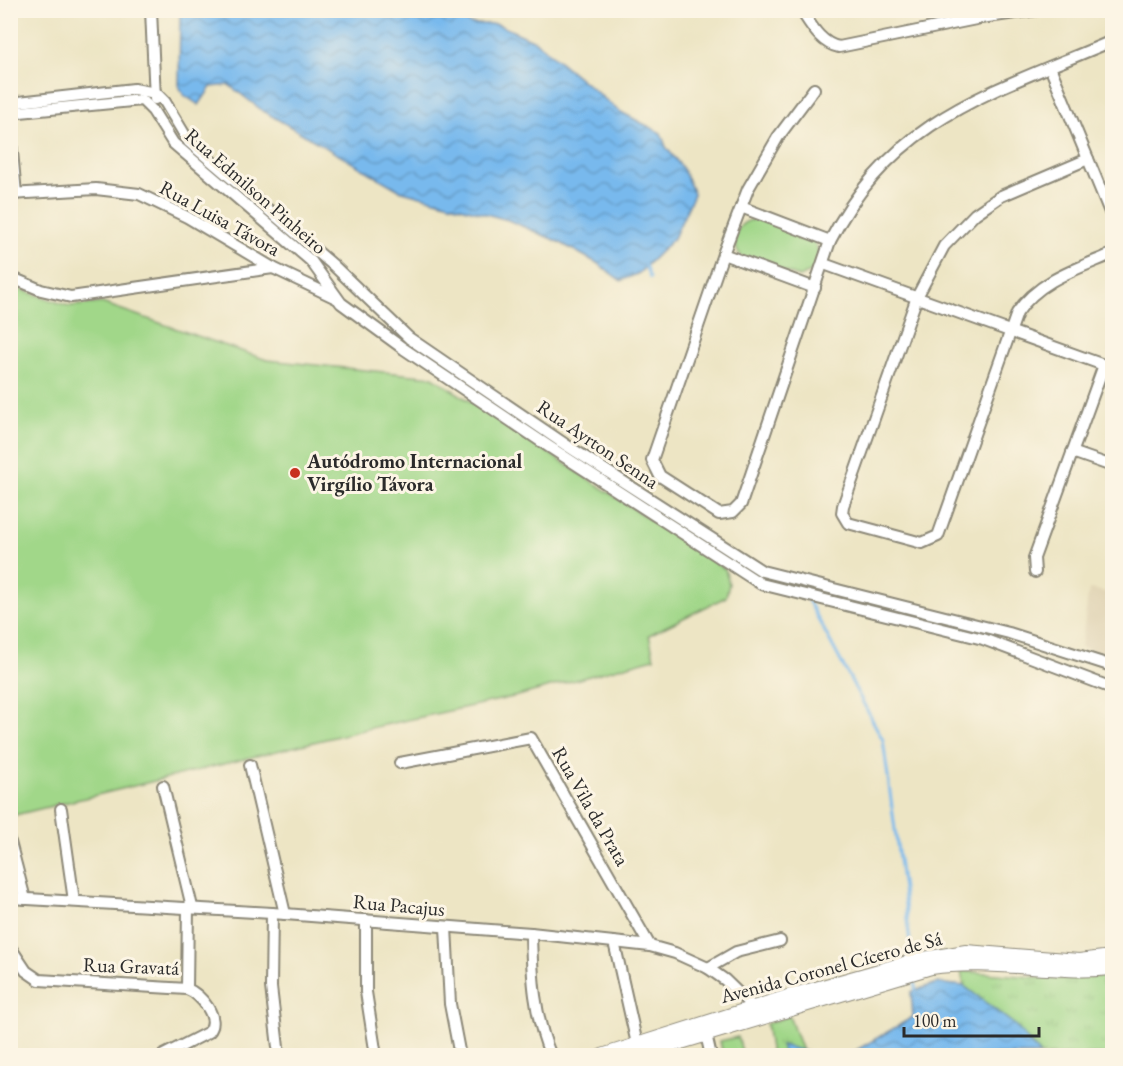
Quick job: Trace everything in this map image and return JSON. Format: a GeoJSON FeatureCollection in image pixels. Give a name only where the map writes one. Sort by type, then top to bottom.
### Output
{"type":"FeatureCollection","features":[{"type":"Feature","properties":{"kind":"main road","name":"Avenida Coronel Cícero de Sá"},"geometry":{"type":"LineString","coordinates":[[602,1056],[636,1050],[918,960],[978,952],[1079,960],[1113,957]]}},
{"type":"Feature","properties":{"kind":"main road","name":"Avenida Coronel Cícero de Sá"},"geometry":{"type":"LineString","coordinates":[[758,1012],[903,974],[955,963],[1078,970],[1113,968]]}},
{"type":"Feature","properties":{"kind":"street"},"geometry":{"type":"LineString","coordinates":[[152,10],[156,93],[153,111]]}},
{"type":"Feature","properties":{"kind":"street"},"geometry":{"type":"LineString","coordinates":[[154,38],[159,10]]}},
{"type":"Feature","properties":{"kind":"street"},"geometry":{"type":"LineString","coordinates":[[801,10],[819,35],[831,45],[843,47],[978,14],[1037,10]]}},
{"type":"Feature","properties":{"kind":"street"},"geometry":{"type":"LineString","coordinates":[[814,89],[772,145],[741,207],[652,460],[660,476],[719,514],[733,512],[741,504],[830,242],[859,192],[883,163],[910,138],[956,108],[1113,41]]}},
{"type":"Feature","properties":{"kind":"street"},"geometry":{"type":"LineString","coordinates":[[1050,67],[1113,217]]}},
{"type":"Feature","properties":{"kind":"street"},"geometry":{"type":"LineString","coordinates":[[10,103],[134,89],[156,93]]}},
{"type":"Feature","properties":{"kind":"street","name":"Rua Ayrton Senna"},"geometry":{"type":"LineString","coordinates":[[156,93],[165,102],[189,142],[343,274],[392,323],[419,345],[566,445],[762,571],[1010,633],[1113,666]]}},
{"type":"Feature","properties":{"kind":"street"},"geometry":{"type":"LineString","coordinates":[[10,113],[137,99],[146,102],[153,111]]}},
{"type":"Feature","properties":{"kind":"street","name":"Rua Edmilson Pinheiro"},"geometry":{"type":"LineString","coordinates":[[153,111],[173,144],[311,261],[328,282],[336,298]]}},
{"type":"Feature","properties":{"kind":"street"},"geometry":{"type":"LineString","coordinates":[[10,130],[14,194]]}},
{"type":"Feature","properties":{"kind":"street"},"geometry":{"type":"LineString","coordinates":[[1088,159],[1015,188],[975,214],[944,246],[917,297],[843,506],[843,517],[854,527],[922,543],[938,536],[1017,313],[1037,290],[1053,279],[1113,254]]}},
{"type":"Feature","properties":{"kind":"street","name":"Rua Luisa Távora"},"geometry":{"type":"LineString","coordinates":[[14,194],[96,189],[139,194],[187,217],[273,268],[336,298]]}},
{"type":"Feature","properties":{"kind":"street"},"geometry":{"type":"LineString","coordinates":[[741,207],[830,242]]}},
{"type":"Feature","properties":{"kind":"street"},"geometry":{"type":"LineString","coordinates":[[723,254],[815,288]]}},
{"type":"Feature","properties":{"kind":"street"},"geometry":{"type":"LineString","coordinates":[[824,264],[1108,366],[1072,452],[1034,558],[1035,572]]}},
{"type":"Feature","properties":{"kind":"street"},"geometry":{"type":"LineString","coordinates":[[10,276],[41,290],[71,297],[273,268]]}},
{"type":"Feature","properties":{"kind":"street"},"geometry":{"type":"LineString","coordinates":[[315,289],[343,274]]}},
{"type":"Feature","properties":{"kind":"street","name":"Rua Ayrton Senna"},"geometry":{"type":"LineString","coordinates":[[336,298],[404,349],[760,584],[945,628],[1014,649],[1113,688]]}},
{"type":"Feature","properties":{"kind":"street"},"geometry":{"type":"LineString","coordinates":[[1072,452],[1113,466]]}},
{"type":"Feature","properties":{"kind":"street"},"geometry":{"type":"LineString","coordinates":[[762,571],[760,584],[783,578]]}},
{"type":"Feature","properties":{"kind":"street","name":"Rua Vila da Prata"},"geometry":{"type":"LineString","coordinates":[[400,763],[531,738],[650,946]]}},
{"type":"Feature","properties":{"kind":"street"},"geometry":{"type":"LineString","coordinates":[[250,765],[285,914]]}},
{"type":"Feature","properties":{"kind":"street","name":"Rua Gravatá"},"geometry":{"type":"LineString","coordinates":[[10,948],[26,971],[39,980],[187,989],[190,907],[163,786]]}},
{"type":"Feature","properties":{"kind":"street"},"geometry":{"type":"LineString","coordinates":[[61,809],[74,901]]}},
{"type":"Feature","properties":{"kind":"street"},"geometry":{"type":"LineString","coordinates":[[10,842],[25,899]]}},
{"type":"Feature","properties":{"kind":"street","name":"Rua Pacajus"},"geometry":{"type":"LineString","coordinates":[[10,898],[190,907],[366,920],[531,933],[650,946],[684,956],[708,968],[758,1012]]}},
{"type":"Feature","properties":{"kind":"street"},"geometry":{"type":"LineString","coordinates":[[272,913],[271,987],[279,1056]]}},
{"type":"Feature","properties":{"kind":"street"},"geometry":{"type":"LineString","coordinates":[[366,920],[366,992],[376,1056]]}},
{"type":"Feature","properties":{"kind":"street"},"geometry":{"type":"LineString","coordinates":[[447,927],[450,1004],[459,1056]]}},
{"type":"Feature","properties":{"kind":"street"},"geometry":{"type":"LineString","coordinates":[[531,933],[534,998],[538,1021],[551,1056]]}},
{"type":"Feature","properties":{"kind":"street"},"geometry":{"type":"LineString","coordinates":[[708,968],[736,952],[780,941]]}},
{"type":"Feature","properties":{"kind":"street"},"geometry":{"type":"LineString","coordinates":[[614,942],[636,1050]]}},
{"type":"Feature","properties":{"kind":"street"},"geometry":{"type":"LineString","coordinates":[[162,1056],[209,1032],[213,1027],[213,1019],[201,998],[187,989]]}},
{"type":"Feature","properties":{"kind":"street"},"geometry":{"type":"LineString","coordinates":[[704,1028],[711,1056]]}},
{"type":"Feature","properties":{"kind":"shaded area"},"geometry":{"type":"Polygon","coordinates":[[[1089,589],[1112,593],[1112,657],[1081,647],[1089,589]]]}},
{"type":"Feature","properties":{"kind":"green space"},"geometry":{"type":"Polygon","coordinates":[[[758,219],[812,238],[820,254],[813,271],[799,277],[741,256],[735,244],[737,232],[745,223],[758,219]]]}},
{"type":"Feature","properties":{"kind":"green space","name":"Autódromo Internacional Virgílio Távora"},"geometry":{"type":"Polygon","coordinates":[[[10,286],[69,306],[102,303],[267,360],[433,377],[725,569],[729,584],[726,597],[649,635],[654,658],[518,696],[375,727],[11,816],[10,286]]]}},
{"type":"Feature","properties":{"kind":"green space"},"geometry":{"type":"Polygon","coordinates":[[[961,971],[1056,979],[1112,976],[1112,1055],[1040,1055],[1015,1025],[964,986],[961,971]]]}},
{"type":"Feature","properties":{"kind":"green space"},"geometry":{"type":"Polygon","coordinates":[[[789,1016],[802,1051],[782,1045],[784,1055],[771,1055],[766,1024],[789,1016]]]}},
{"type":"Feature","properties":{"kind":"green space"},"geometry":{"type":"Polygon","coordinates":[[[738,1037],[743,1055],[723,1055],[720,1041],[738,1037]]]}},
{"type":"Feature","properties":{"kind":"water"},"geometry":{"type":"Polygon","coordinates":[[[461,10],[470,24],[497,24],[535,41],[619,111],[661,133],[666,147],[683,169],[694,194],[674,238],[639,273],[621,281],[597,263],[559,242],[508,220],[399,190],[263,111],[229,85],[211,87],[199,105],[184,95],[179,86],[180,11],[461,10]]]}},
{"type":"Feature","properties":{"kind":"water"},"geometry":{"type":"Polygon","coordinates":[[[937,983],[964,986],[1015,1025],[1040,1055],[848,1055],[913,1017],[911,992],[937,983]]]}},
{"type":"Feature","properties":{"kind":"water"},"geometry":{"type":"Polygon","coordinates":[[[781,1045],[819,1055],[784,1055],[781,1045]]]}},
{"type":"Feature","properties":{"kind":"waterway"},"geometry":{"type":"LineString","coordinates":[[645,265],[650,278]]}},
{"type":"Feature","properties":{"kind":"waterway"},"geometry":{"type":"LineString","coordinates":[[808,600],[883,740],[911,949]]}},
{"type":"Feature","properties":{"kind":"waterway"},"geometry":{"type":"LineString","coordinates":[[914,977],[916,994]]}},
{"type":"Feature","properties":{"kind":"place","name":"Autódromo Internacional Virgílio Távora"},"geometry":{"type":"Point","coordinates":[295,473]}}]}
